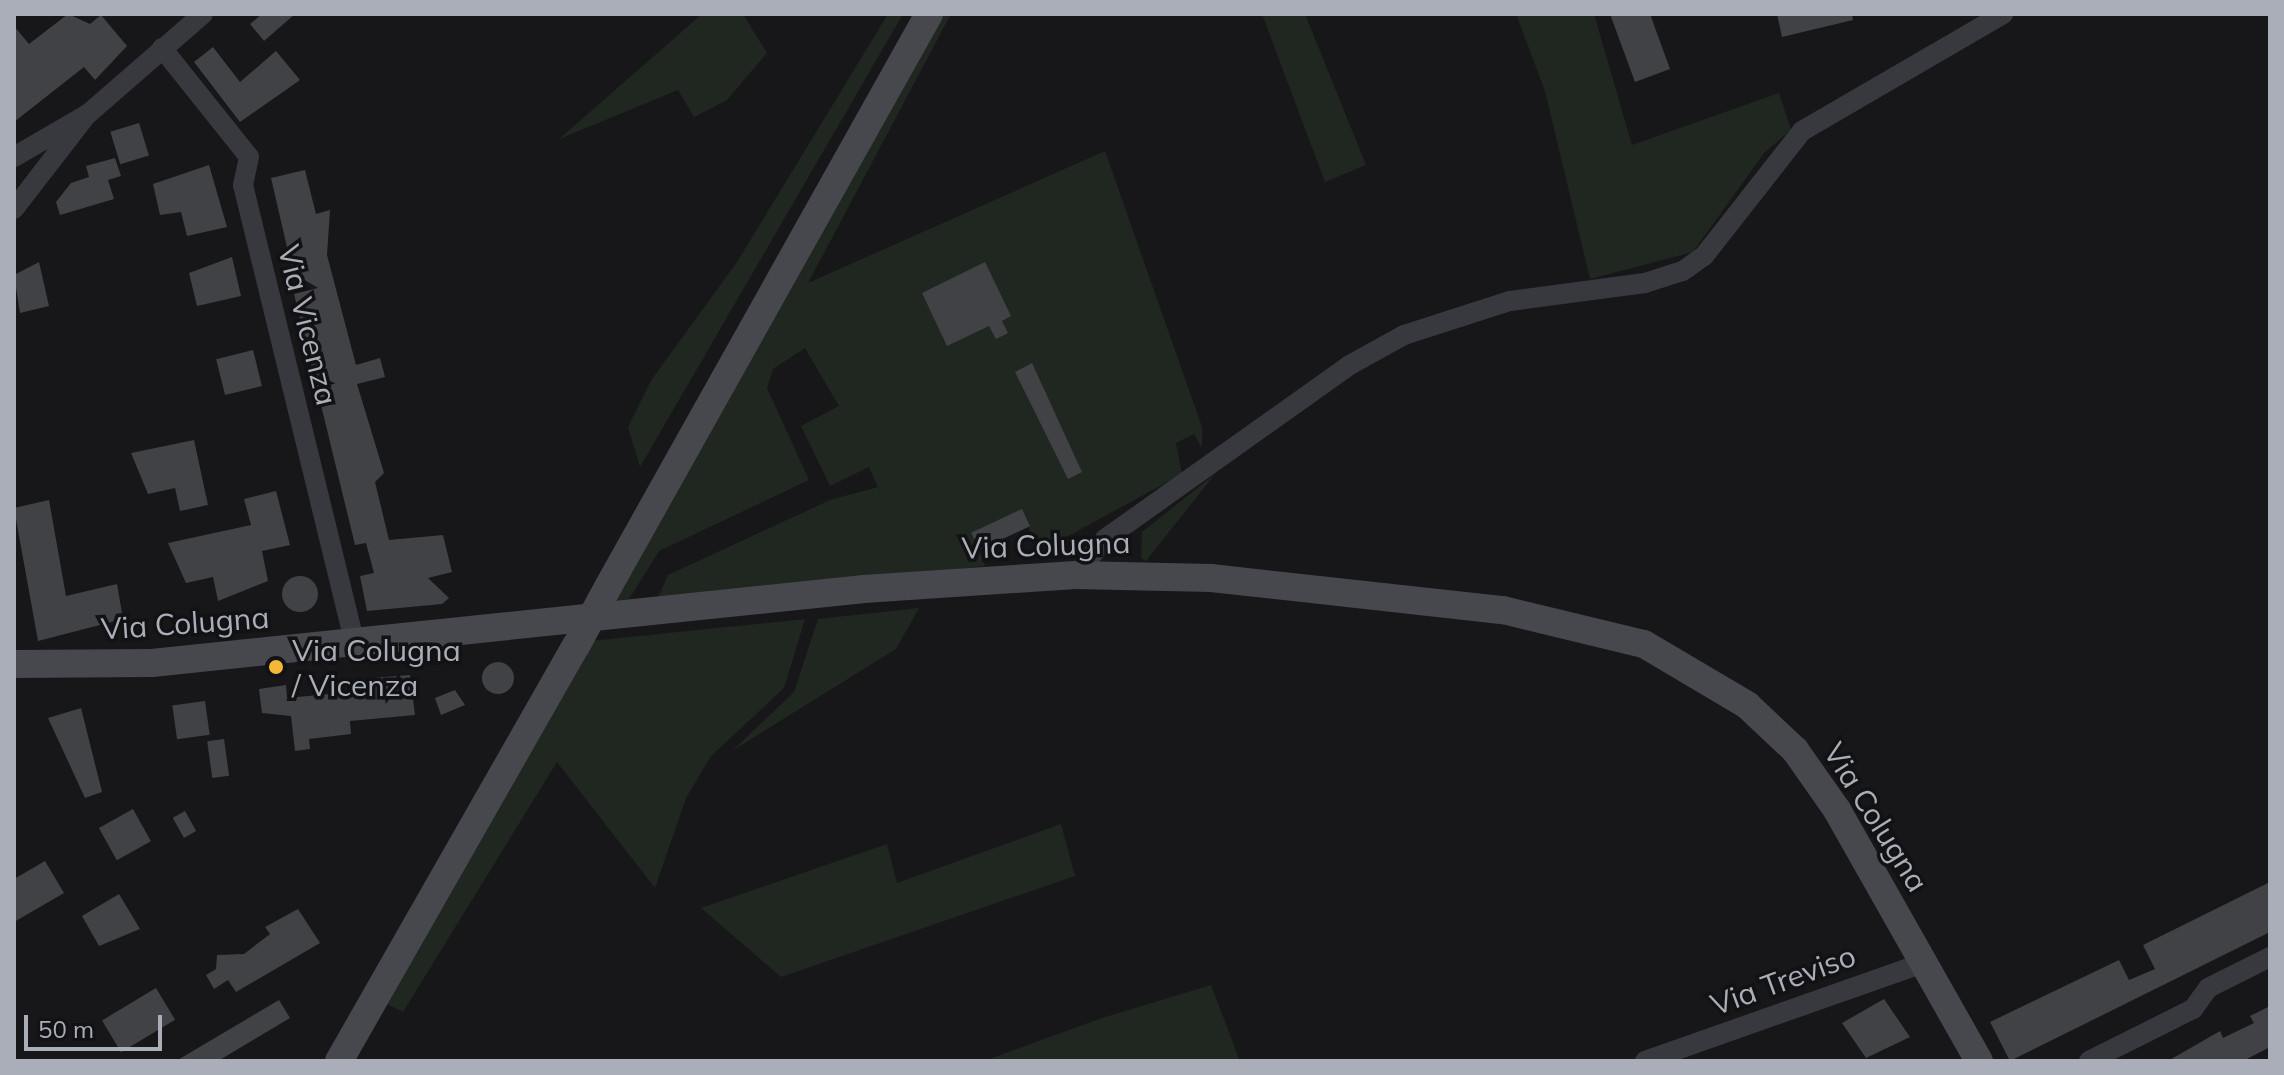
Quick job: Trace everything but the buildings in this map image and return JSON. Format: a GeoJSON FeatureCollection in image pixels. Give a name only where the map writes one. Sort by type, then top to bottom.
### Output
{"type":"FeatureCollection","features":[{"type":"Feature","properties":{"kind":"street"},"geometry":{"type":"LineString","coordinates":[[16,203],[88,114],[203,14]]}},
{"type":"Feature","properties":{"kind":"street"},"geometry":{"type":"LineString","coordinates":[[339,1061],[576,646],[929,14]]}},
{"type":"Feature","properties":{"kind":"street"},"geometry":{"type":"LineString","coordinates":[[1076,575],[1105,539],[1348,366],[1404,335],[1510,301],[1645,283],[1683,271],[1704,256],[1802,131],[2003,14]]}},
{"type":"Feature","properties":{"kind":"street","name":"Via Vicenza"},"geometry":{"type":"LineString","coordinates":[[162,48],[249,157],[243,185],[354,642]]}},
{"type":"Feature","properties":{"kind":"street"},"geometry":{"type":"LineString","coordinates":[[14,157],[88,114]]}},
{"type":"Feature","properties":{"kind":"street","name":"Via Colugna"},"geometry":{"type":"LineString","coordinates":[[14,664],[152,663],[864,589],[1076,575],[1211,578],[1503,610],[1600,631],[1686,663],[1747,705],[1795,750],[1979,1061]]}},
{"type":"Feature","properties":{"kind":"street"},"geometry":{"type":"LineString","coordinates":[[2089,1061],[2193,1009],[2208,988],[2270,957]]}},
{"type":"Feature","properties":{"kind":"street","name":"Via Treviso"},"geometry":{"type":"LineString","coordinates":[[1657,1059],[1923,963]]}},
{"type":"Feature","properties":{"kind":"shaded area"},"geometry":{"type":"Polygon","coordinates":[[[702,14],[743,14],[767,53],[727,100],[694,117],[678,90],[559,139],[702,14]]]}},
{"type":"Feature","properties":{"kind":"shaded area"},"geometry":{"type":"Polygon","coordinates":[[[888,14],[903,14],[640,467],[628,427],[652,379],[737,262],[888,14]]]}},
{"type":"Feature","properties":{"kind":"shaded area"},"geometry":{"type":"Polygon","coordinates":[[[937,14],[951,14],[808,283],[1105,151],[1202,427],[1202,448],[1194,434],[1176,443],[1182,474],[1048,547],[1030,541],[1029,526],[994,541],[979,550],[985,566],[656,602],[668,575],[830,500],[878,487],[869,467],[830,486],[801,426],[839,406],[805,348],[773,369],[767,388],[809,480],[659,551],[629,599],[606,602],[937,14]]]}},
{"type":"Feature","properties":{"kind":"shaded area"},"geometry":{"type":"Polygon","coordinates":[[[1262,14],[1305,14],[1366,165],[1325,182],[1262,14]]]}},
{"type":"Feature","properties":{"kind":"shaded area"},"geometry":{"type":"Polygon","coordinates":[[[1516,14],[1594,14],[1632,145],[1779,93],[1791,130],[1764,153],[1693,252],[1590,279],[1545,91],[1516,14]]]}},
{"type":"Feature","properties":{"kind":"shaded area"},"geometry":{"type":"Polygon","coordinates":[[[1215,474],[1146,561],[1141,558],[1142,532],[1215,474]]]}},
{"type":"Feature","properties":{"kind":"shaded area"},"geometry":{"type":"Polygon","coordinates":[[[919,608],[896,649],[732,751],[794,692],[818,619],[919,608]]]}},
{"type":"Feature","properties":{"kind":"shaded area"},"geometry":{"type":"Polygon","coordinates":[[[805,619],[784,688],[711,756],[686,798],[655,888],[557,762],[403,1012],[387,1004],[590,641],[805,619]]]}},
{"type":"Feature","properties":{"kind":"shaded area"},"geometry":{"type":"Polygon","coordinates":[[[1061,824],[1075,876],[781,977],[701,908],[887,844],[897,883],[1061,824]]]}},
{"type":"Feature","properties":{"kind":"shaded area"},"geometry":{"type":"Polygon","coordinates":[[[1211,985],[1240,1061],[984,1061],[1102,1018],[1211,985]]]}},
{"type":"Feature","properties":{"kind":"place","name":"Via Colugna / Vicenza"},"geometry":{"type":"Point","coordinates":[276,667]}}]}
